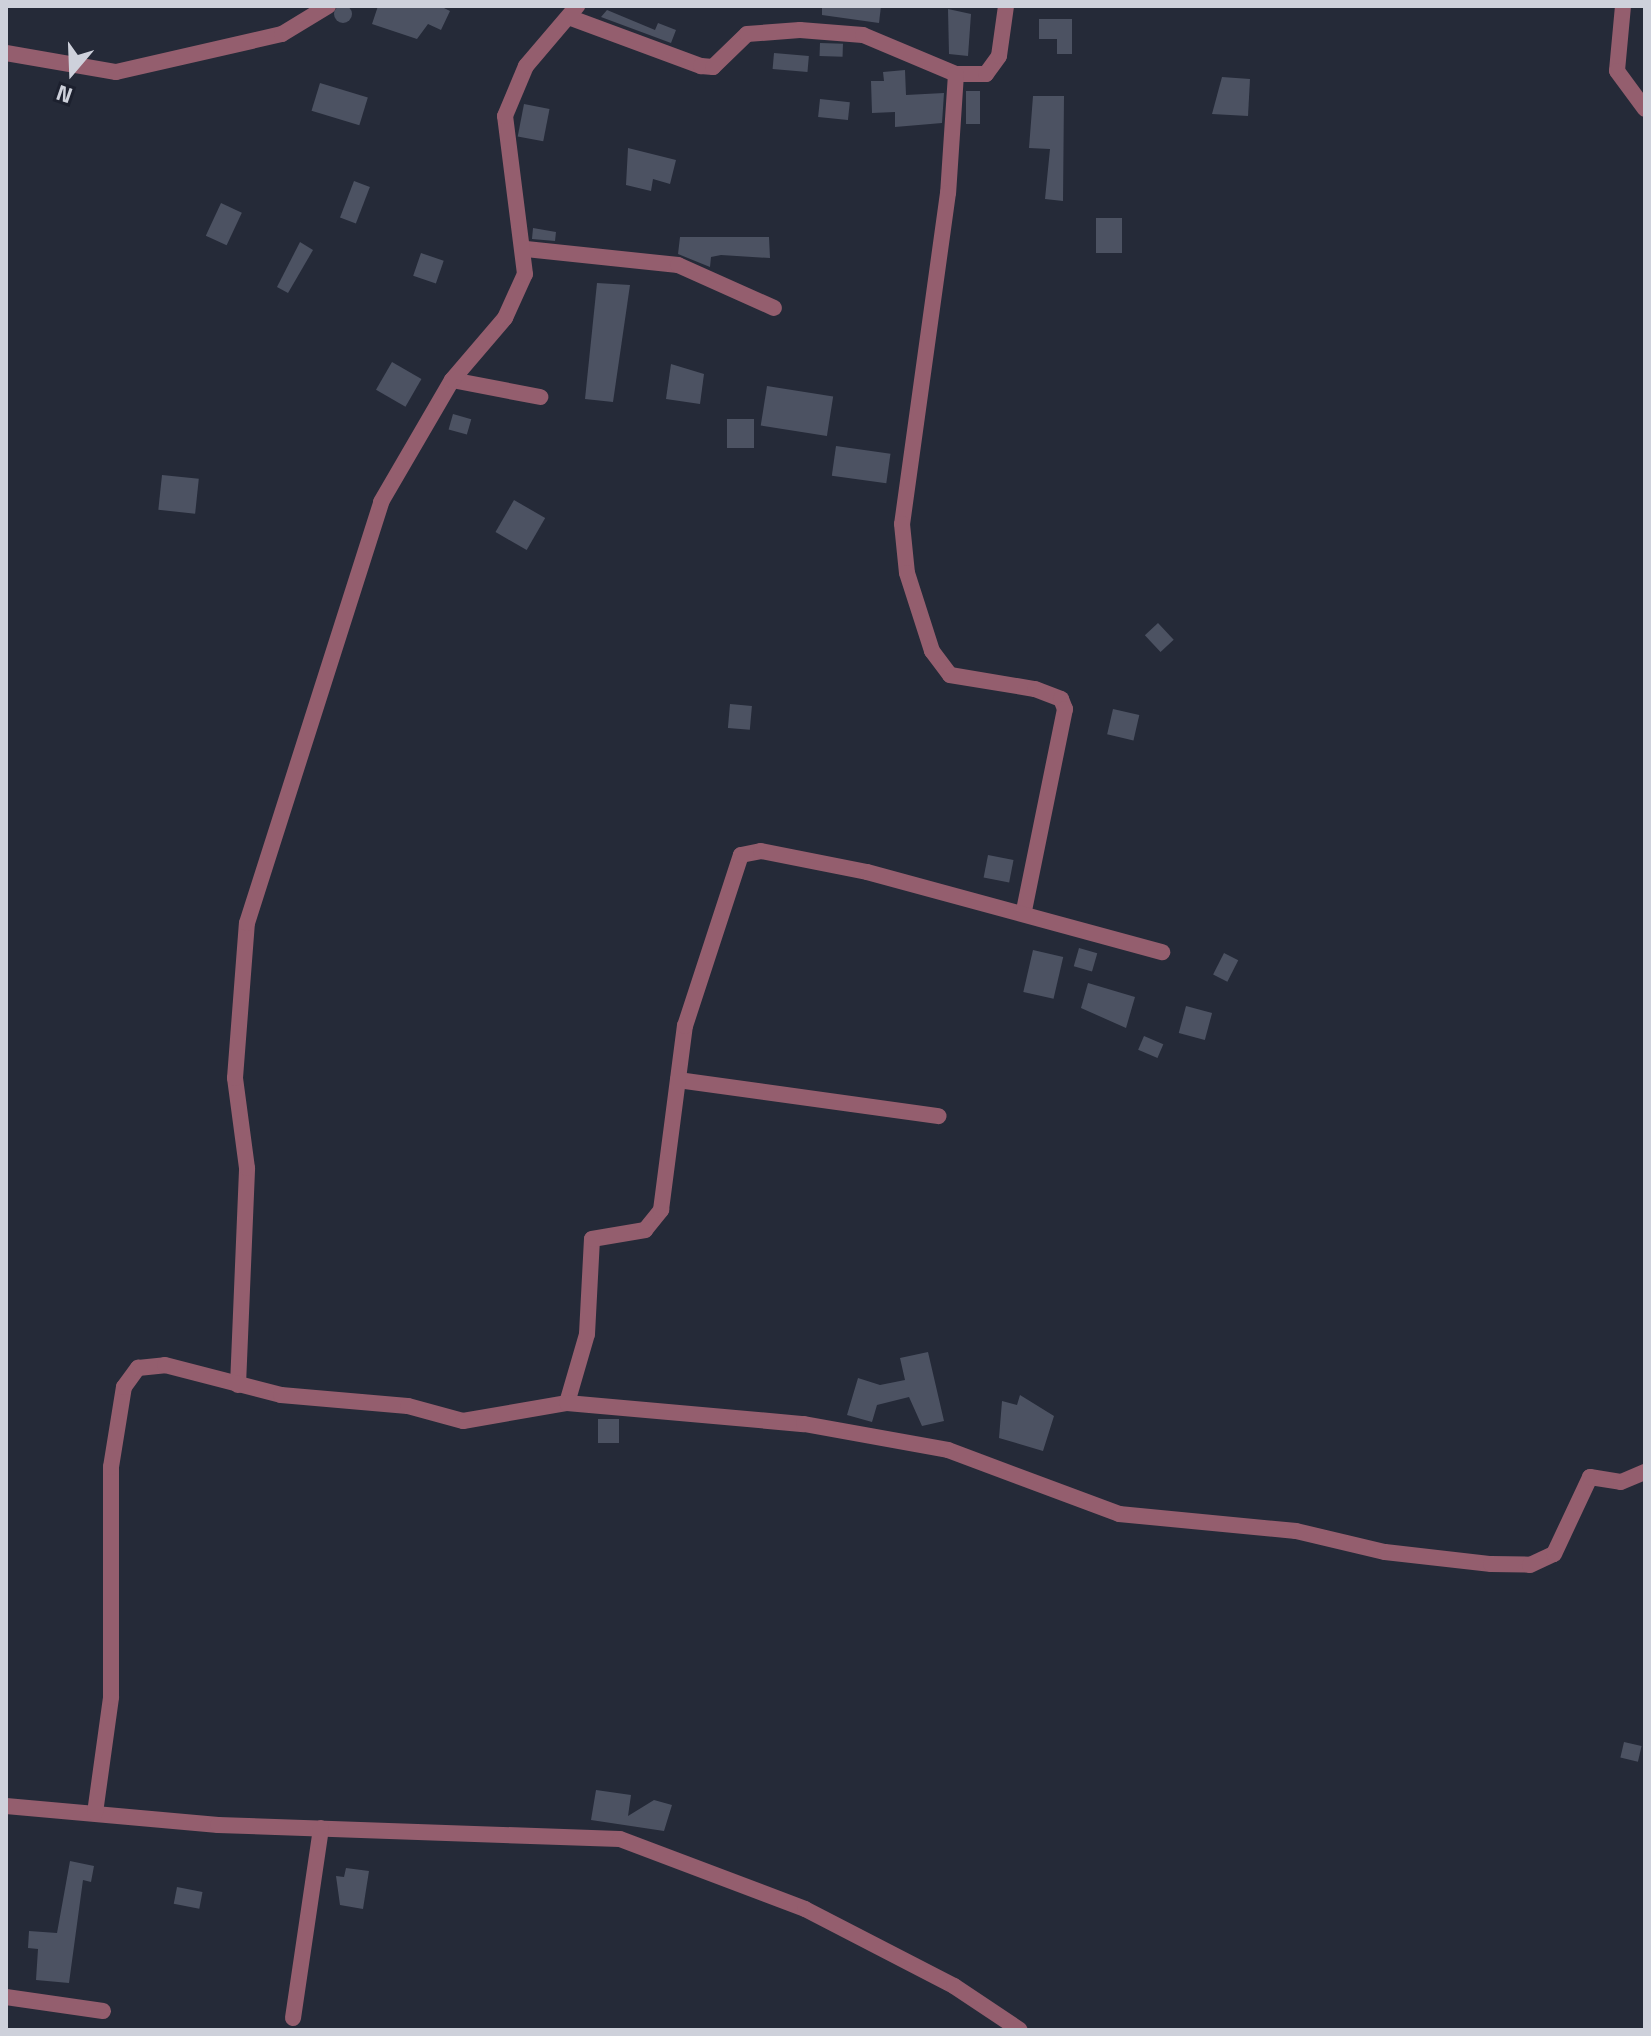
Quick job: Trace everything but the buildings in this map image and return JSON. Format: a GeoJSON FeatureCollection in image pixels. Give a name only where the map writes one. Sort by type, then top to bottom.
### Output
{"type":"FeatureCollection","features":[{"type":"Feature","properties":{"kind":"street"},"geometry":{"type":"LineString","coordinates":[[6,53],[116,72],[282,34],[328,6]]}},
{"type":"Feature","properties":{"kind":"street"},"geometry":{"type":"LineString","coordinates":[[238,1385],[247,1168],[235,1078],[247,923],[381,502],[452,380],[505,318],[525,274],[526,249],[506,157],[505,116],[526,66],[574,12],[701,66],[713,67],[747,34],[800,30],[888,42],[956,74],[994,69],[1006,6]]}},
{"type":"Feature","properties":{"kind":"street"},"geometry":{"type":"LineString","coordinates":[[1623,6],[1617,71],[1645,109]]}},
{"type":"Feature","properties":{"kind":"street"},"geometry":{"type":"LineString","coordinates":[[956,74],[948,193],[902,524],[907,573],[932,651],[950,675],[1035,689],[1061,699],[1065,709],[1024,911]]}},
{"type":"Feature","properties":{"kind":"street"},"geometry":{"type":"LineString","coordinates":[[526,249],[653,259],[774,308]]}},
{"type":"Feature","properties":{"kind":"street"},"geometry":{"type":"LineString","coordinates":[[452,380],[540,397]]}},
{"type":"Feature","properties":{"kind":"street"},"geometry":{"type":"LineString","coordinates":[[567,1403],[589,1321],[592,1239],[656,1225],[685,1026],[741,855],[761,851],[1024,911],[1162,952]]}},
{"type":"Feature","properties":{"kind":"street"},"geometry":{"type":"LineString","coordinates":[[678,1080],[939,1116]]}},
{"type":"Feature","properties":{"kind":"street"},"geometry":{"type":"LineString","coordinates":[[95,1813],[111,1697],[108,1532],[124,1387],[138,1368],[165,1365],[238,1385],[463,1421],[567,1403],[804,1424],[948,1450],[1119,1514],[1296,1531],[1385,1552],[1491,1564],[1530,1565],[1554,1554],[1579,1487],[1590,1477],[1621,1482],[1645,1472]]}},
{"type":"Feature","properties":{"kind":"street"},"geometry":{"type":"LineString","coordinates":[[6,1806],[321,1828],[620,1839],[805,1909],[954,1986],[1020,2030]]}},
{"type":"Feature","properties":{"kind":"street"},"geometry":{"type":"LineString","coordinates":[[293,2018],[321,1828]]}},
{"type":"Feature","properties":{"kind":"street"},"geometry":{"type":"LineString","coordinates":[[6,1997],[103,2011]]}}]}
